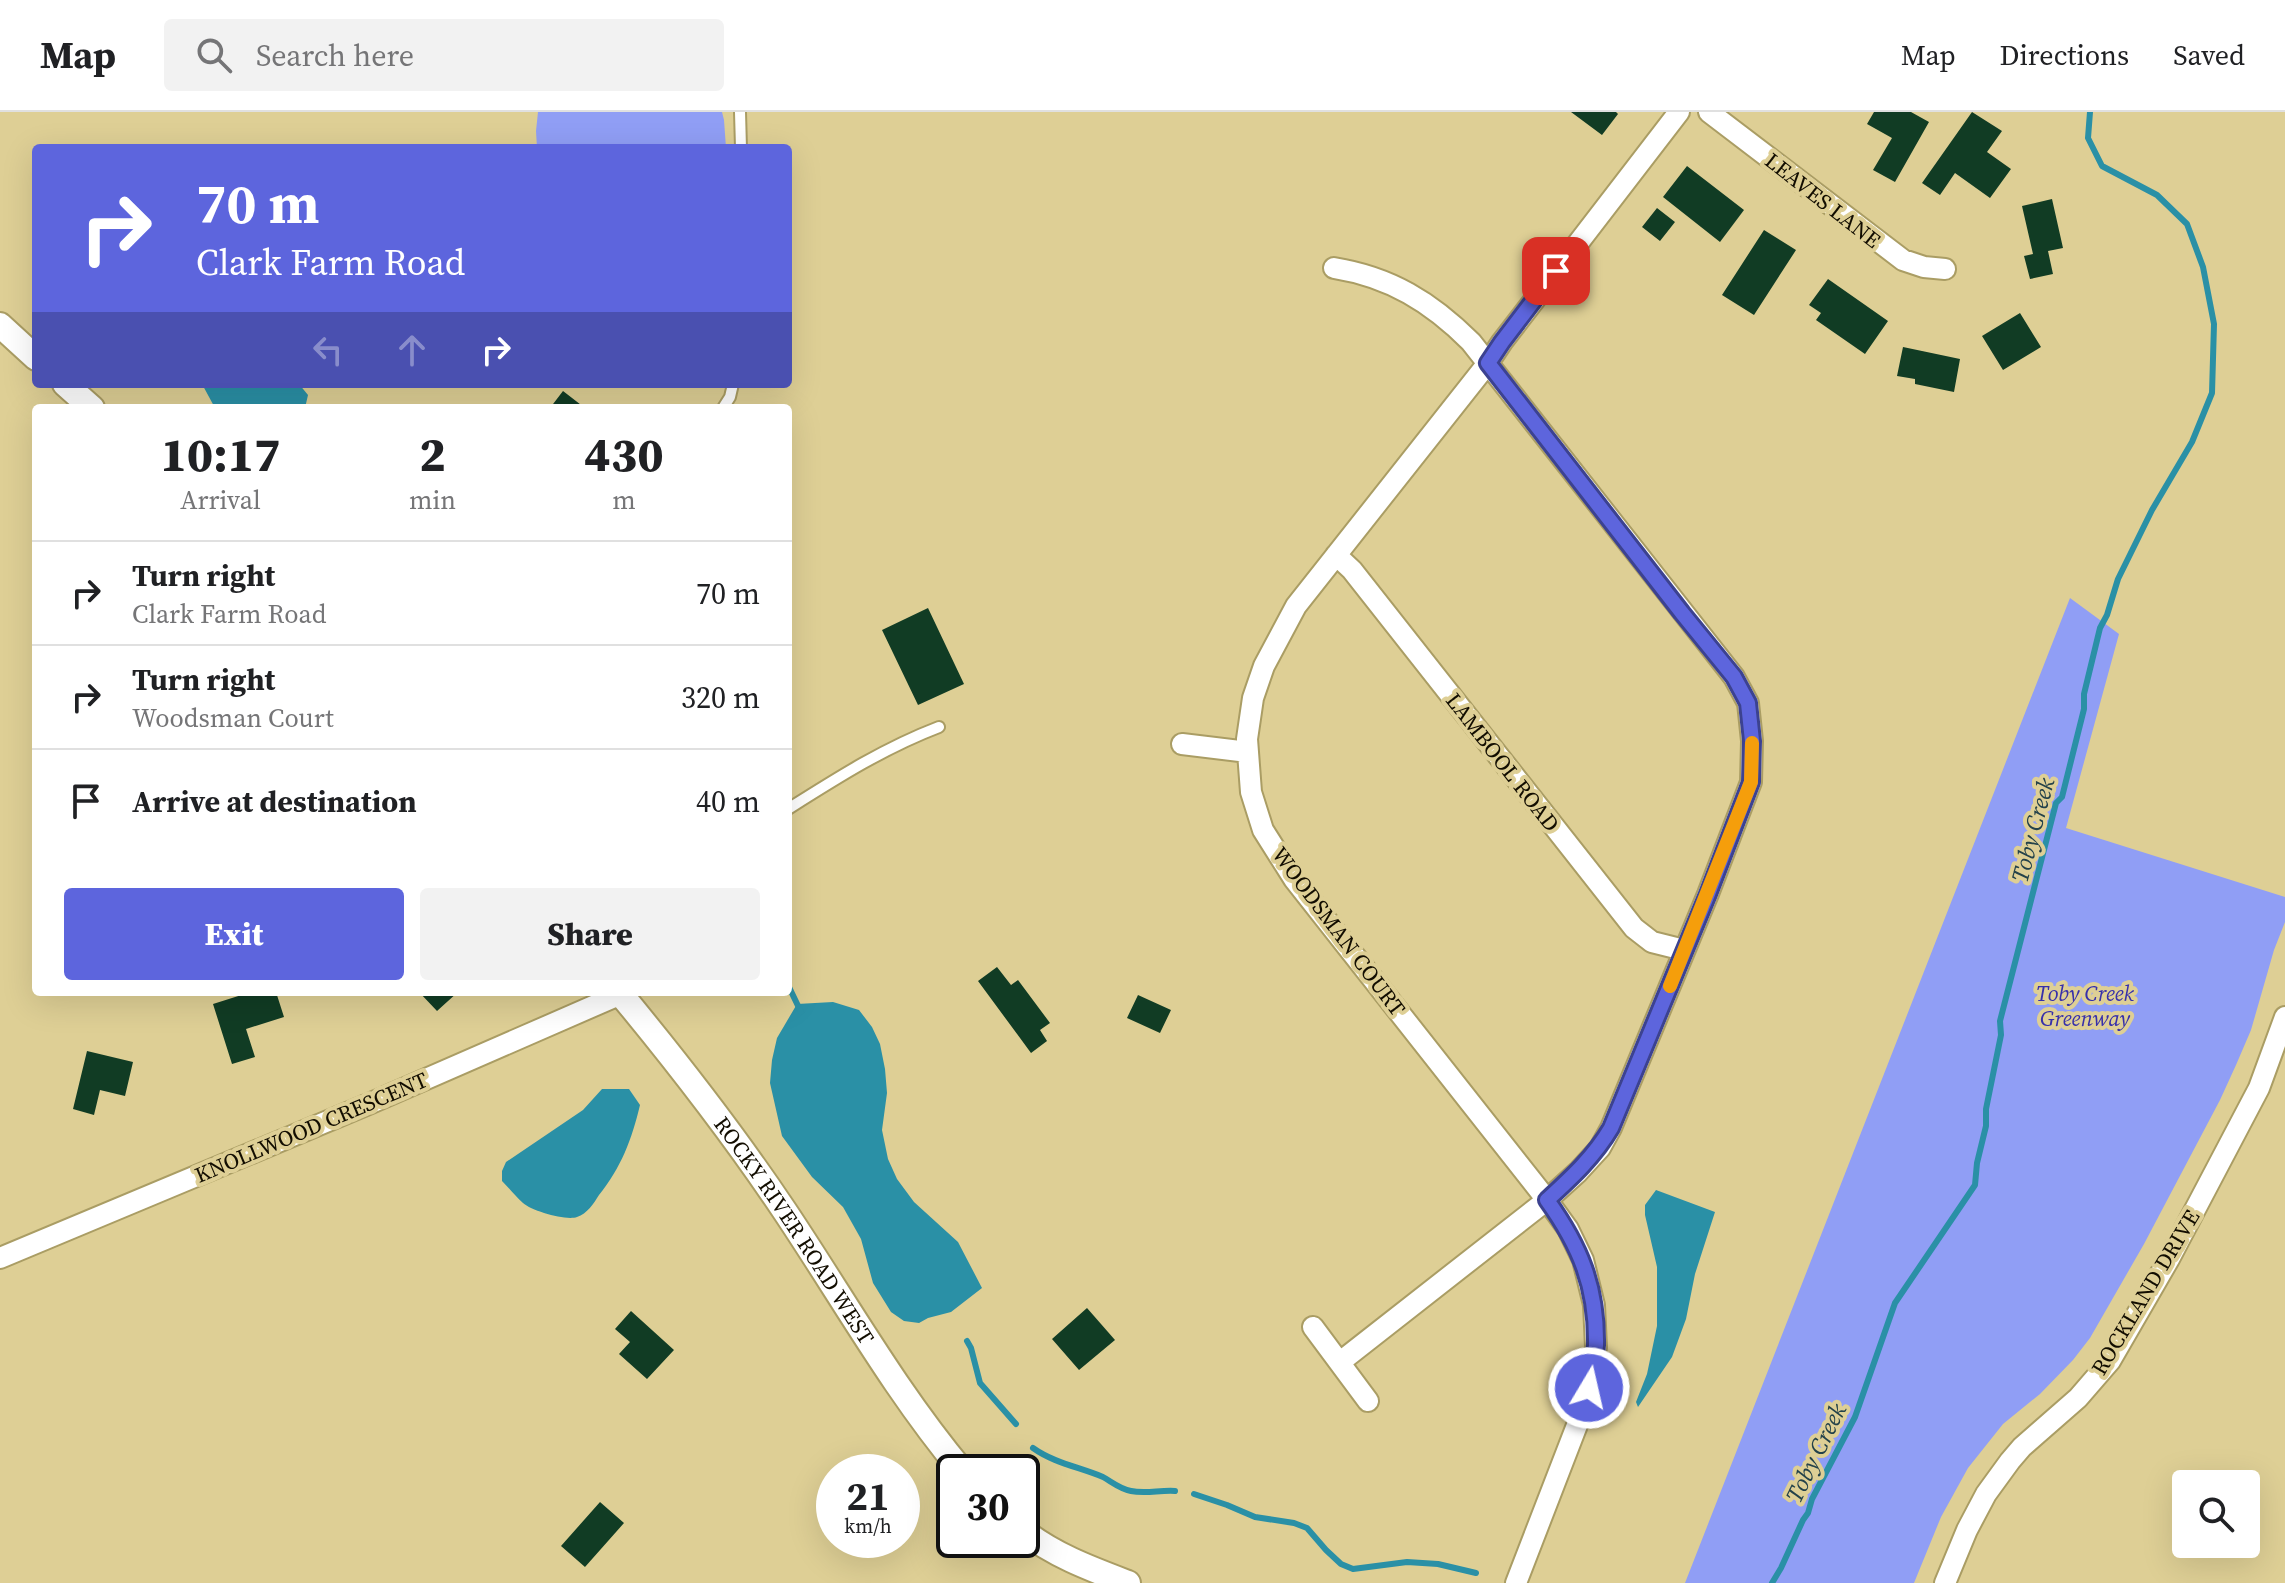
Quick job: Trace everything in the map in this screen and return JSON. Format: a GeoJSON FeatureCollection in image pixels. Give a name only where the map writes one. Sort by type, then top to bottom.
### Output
{"type":"FeatureCollection","features":[{"type":"Feature","properties":{"kind":"street","name":"WOODSMAN COURT"},"geometry":{"type":"LineString","coordinates":[[1516,1583],[1589,1388],[1596,1347],[1594,1305],[1583,1260],[1568,1229],[1547,1200],[1294,879],[1263,830],[1251,792],[1247,739],[1253,698],[1264,666],[1296,606],[1488,363],[1679,112]]}},
{"type":"Feature","properties":{"kind":"street","name":"LEAVES LANE"},"geometry":{"type":"LineString","coordinates":[[1709,112],[1903,260],[1924,267],[1945,269]]}},
{"type":"Feature","properties":{"kind":"street"},"geometry":{"type":"LineString","coordinates":[[1334,268],[1385,282],[1417,296],[1450,321],[1488,363],[1734,677],[1748,703],[1752,741],[1751,782],[1611,1128],[1600,1148],[1547,1200],[1340,1362]]}},
{"type":"Feature","properties":{"kind":"street"},"geometry":{"type":"LineString","coordinates":[[0,325],[32,354]]}},
{"type":"Feature","properties":{"kind":"street"},"geometry":{"type":"LineString","coordinates":[[70,388],[88,404]]}},
{"type":"Feature","properties":{"kind":"street","name":"LAMBOOL ROAD"},"geometry":{"type":"LineString","coordinates":[[1336,555],[1352,570],[1634,928],[1652,942],[1684,950]]}},
{"type":"Feature","properties":{"kind":"street"},"geometry":{"type":"LineString","coordinates":[[1182,744],[1248,752]]}},
{"type":"Feature","properties":{"kind":"street","name":"KNOLLWOOD CRESCENT"},"geometry":{"type":"LineString","coordinates":[[0,1258],[371,1103],[613,996]]}},
{"type":"Feature","properties":{"kind":"street","name":"ROCKY RIVER ROAD WEST"},"geometry":{"type":"LineString","coordinates":[[622,996],[748,1158],[900,1388],[950,1454]]}},
{"type":"Feature","properties":{"kind":"street","name":"ROCKLAND DRIVE"},"geometry":{"type":"LineString","coordinates":[[1945,1583],[1979,1506],[2010,1461],[2078,1398],[2110,1361],[2169,1259],[2259,1088],[2285,1017]]}},
{"type":"Feature","properties":{"kind":"street"},"geometry":{"type":"LineString","coordinates":[[1313,1327],[1368,1401]]}},
{"type":"Feature","properties":{"kind":"street"},"geometry":{"type":"LineString","coordinates":[[1040,1542],[1079,1564],[1128,1583]]}},
{"type":"Feature","properties":{"kind":"lane"},"geometry":{"type":"LineString","coordinates":[[740,112],[741,144]]}},
{"type":"Feature","properties":{"kind":"lane"},"geometry":{"type":"LineString","coordinates":[[792,807],[882,752],[939,727]]}},
{"type":"Feature","properties":{"kind":"green space"},"geometry":{"type":"Polygon","coordinates":[[[538,112],[722,112],[726,144],[537,144],[538,112]]]}},
{"type":"Feature","properties":{"kind":"green space","name":"Toby Creek Greenway"},"geometry":{"type":"Polygon","coordinates":[[[2070,598],[2119,634],[2066,828],[2285,897],[2285,922],[2251,1030],[2220,1100],[2090,1338],[2040,1394],[2003,1424],[1968,1468],[1941,1517],[1914,1583],[1685,1583],[2070,598]]]}},
{"type":"Feature","properties":{"kind":"shaded area"},"geometry":{"type":"Polygon","coordinates":[[[204,388],[302,388],[308,395],[306,404],[213,404],[204,388]]]}},
{"type":"Feature","properties":{"kind":"shaded area"},"geometry":{"type":"Polygon","coordinates":[[[833,1002],[859,1010],[880,1044],[887,1093],[882,1130],[888,1159],[897,1179],[914,1202],[958,1242],[982,1288],[951,1312],[919,1323],[904,1321],[891,1312],[873,1283],[861,1239],[843,1207],[812,1177],[782,1136],[770,1083],[777,1038],[797,1004],[833,1002]]]}},
{"type":"Feature","properties":{"kind":"shaded area"},"geometry":{"type":"Polygon","coordinates":[[[602,1089],[629,1089],[640,1105],[629,1141],[614,1174],[590,1208],[577,1217],[557,1216],[527,1206],[502,1181],[506,1162],[583,1110],[602,1089]]]}},
{"type":"Feature","properties":{"kind":"shaded area"},"geometry":{"type":"Polygon","coordinates":[[[1656,1190],[1715,1212],[1695,1274],[1686,1319],[1672,1357],[1638,1407],[1636,1402],[1647,1374],[1657,1326],[1657,1267],[1645,1215],[1645,1205],[1656,1190]]]}},
{"type":"Feature","properties":{"kind":"building"},"geometry":{"type":"Polygon","coordinates":[[[1571,112],[1616,112],[1618,114],[1602,135],[1571,112]]]}},
{"type":"Feature","properties":{"kind":"building"},"geometry":{"type":"Polygon","coordinates":[[[1874,112],[1911,112],[1929,122],[1895,182],[1873,170],[1892,138],[1867,124],[1874,112]]]}},
{"type":"Feature","properties":{"kind":"building"},"geometry":{"type":"Polygon","coordinates":[[[1972,112],[2002,131],[1987,152],[2011,169],[1990,198],[1955,173],[1940,195],[1922,183],[1972,112]]]}},
{"type":"Feature","properties":{"kind":"building"},"geometry":{"type":"Polygon","coordinates":[[[1687,166],[1744,210],[1720,242],[1663,197],[1687,166]]]}},
{"type":"Feature","properties":{"kind":"building"},"geometry":{"type":"Polygon","coordinates":[[[2052,199],[2063,248],[2048,251],[2053,274],[2030,279],[2024,256],[2033,254],[2022,206],[2052,199]]]}},
{"type":"Feature","properties":{"kind":"building"},"geometry":{"type":"Polygon","coordinates":[[[1657,208],[1675,222],[1660,241],[1642,227],[1657,208]]]}},
{"type":"Feature","properties":{"kind":"building"},"geometry":{"type":"Polygon","coordinates":[[[1764,230],[1796,250],[1754,315],[1722,295],[1764,230]]]}},
{"type":"Feature","properties":{"kind":"building"},"geometry":{"type":"Polygon","coordinates":[[[1828,279],[1888,321],[1865,354],[1816,320],[1821,313],[1809,305],[1828,279]]]}},
{"type":"Feature","properties":{"kind":"building"},"geometry":{"type":"Polygon","coordinates":[[[2020,313],[2041,347],[2003,370],[1982,336],[2020,313]]]}},
{"type":"Feature","properties":{"kind":"building"},"geometry":{"type":"Polygon","coordinates":[[[1903,347],[1960,359],[1954,392],[1915,384],[1915,379],[1897,376],[1903,347]]]}},
{"type":"Feature","properties":{"kind":"building"},"geometry":{"type":"Polygon","coordinates":[[[563,391],[580,404],[553,404],[563,391]]]}},
{"type":"Feature","properties":{"kind":"building"},"geometry":{"type":"Polygon","coordinates":[[[928,608],[964,684],[918,705],[882,630],[928,608]]]}},
{"type":"Feature","properties":{"kind":"building"},"geometry":{"type":"Polygon","coordinates":[[[997,967],[1011,985],[1018,980],[1050,1023],[1040,1030],[1047,1041],[1031,1053],[978,981],[997,967]]]}},
{"type":"Feature","properties":{"kind":"building"},"geometry":{"type":"Polygon","coordinates":[[[1138,995],[1171,1010],[1160,1033],[1127,1018],[1138,995]]]}},
{"type":"Feature","properties":{"kind":"building"},"geometry":{"type":"Polygon","coordinates":[[[238,996],[277,996],[284,1017],[246,1029],[255,1057],[232,1064],[213,1004],[238,996]]]}},
{"type":"Feature","properties":{"kind":"building"},"geometry":{"type":"Polygon","coordinates":[[[423,996],[454,996],[437,1011],[423,996]]]}},
{"type":"Feature","properties":{"kind":"building"},"geometry":{"type":"Polygon","coordinates":[[[87,1051],[133,1062],[125,1096],[100,1090],[94,1115],[73,1109],[87,1051]]]}},
{"type":"Feature","properties":{"kind":"building"},"geometry":{"type":"Polygon","coordinates":[[[1087,1308],[1115,1340],[1079,1370],[1052,1339],[1087,1308]]]}},
{"type":"Feature","properties":{"kind":"building"},"geometry":{"type":"Polygon","coordinates":[[[631,1311],[674,1350],[647,1379],[619,1354],[630,1342],[615,1329],[631,1311]]]}},
{"type":"Feature","properties":{"kind":"building"},"geometry":{"type":"Polygon","coordinates":[[[600,1502],[624,1523],[585,1567],[561,1546],[600,1502]]]}},
{"type":"Feature","properties":{"kind":"waterway","name":"Toby Creek"},"geometry":{"type":"LineString","coordinates":[[1772,1583],[1855,1417],[1895,1303],[1975,1185],[2001,1035],[2000,1021],[2056,803],[2062,797],[2100,628],[2118,579],[2152,510],[2192,442],[2212,393],[2214,324],[2203,267],[2187,224],[2157,195],[2102,166],[2088,138],[2090,112]]}},
{"type":"Feature","properties":{"kind":"waterway"},"geometry":{"type":"LineString","coordinates":[[792,993],[801,1012]]}},
{"type":"Feature","properties":{"kind":"waterway"},"geometry":{"type":"LineString","coordinates":[[967,1341],[980,1383],[1016,1424]]}},
{"type":"Feature","properties":{"kind":"waterway"},"geometry":{"type":"LineString","coordinates":[[1033,1448],[1127,1490],[1175,1491]]}},
{"type":"Feature","properties":{"kind":"waterway"},"geometry":{"type":"LineString","coordinates":[[1194,1494],[1255,1517],[1307,1528],[1341,1564],[1353,1569],[1407,1562],[1438,1564],[1476,1573]]}},
{"type":"Feature","properties":{"kind":"slow traffic"},"geometry":{"type":"LineString","coordinates":[[1670,986],[1751,782],[1752,743]]}},
{"type":"Feature","properties":{"kind":"route"},"geometry":{"type":"LineString","coordinates":[[1556,271],[1488,363],[1734,677],[1748,703],[1752,741],[1751,782],[1611,1128],[1600,1148],[1547,1200],[1568,1229],[1583,1260],[1594,1305],[1596,1347],[1589,1388]]}}]}
